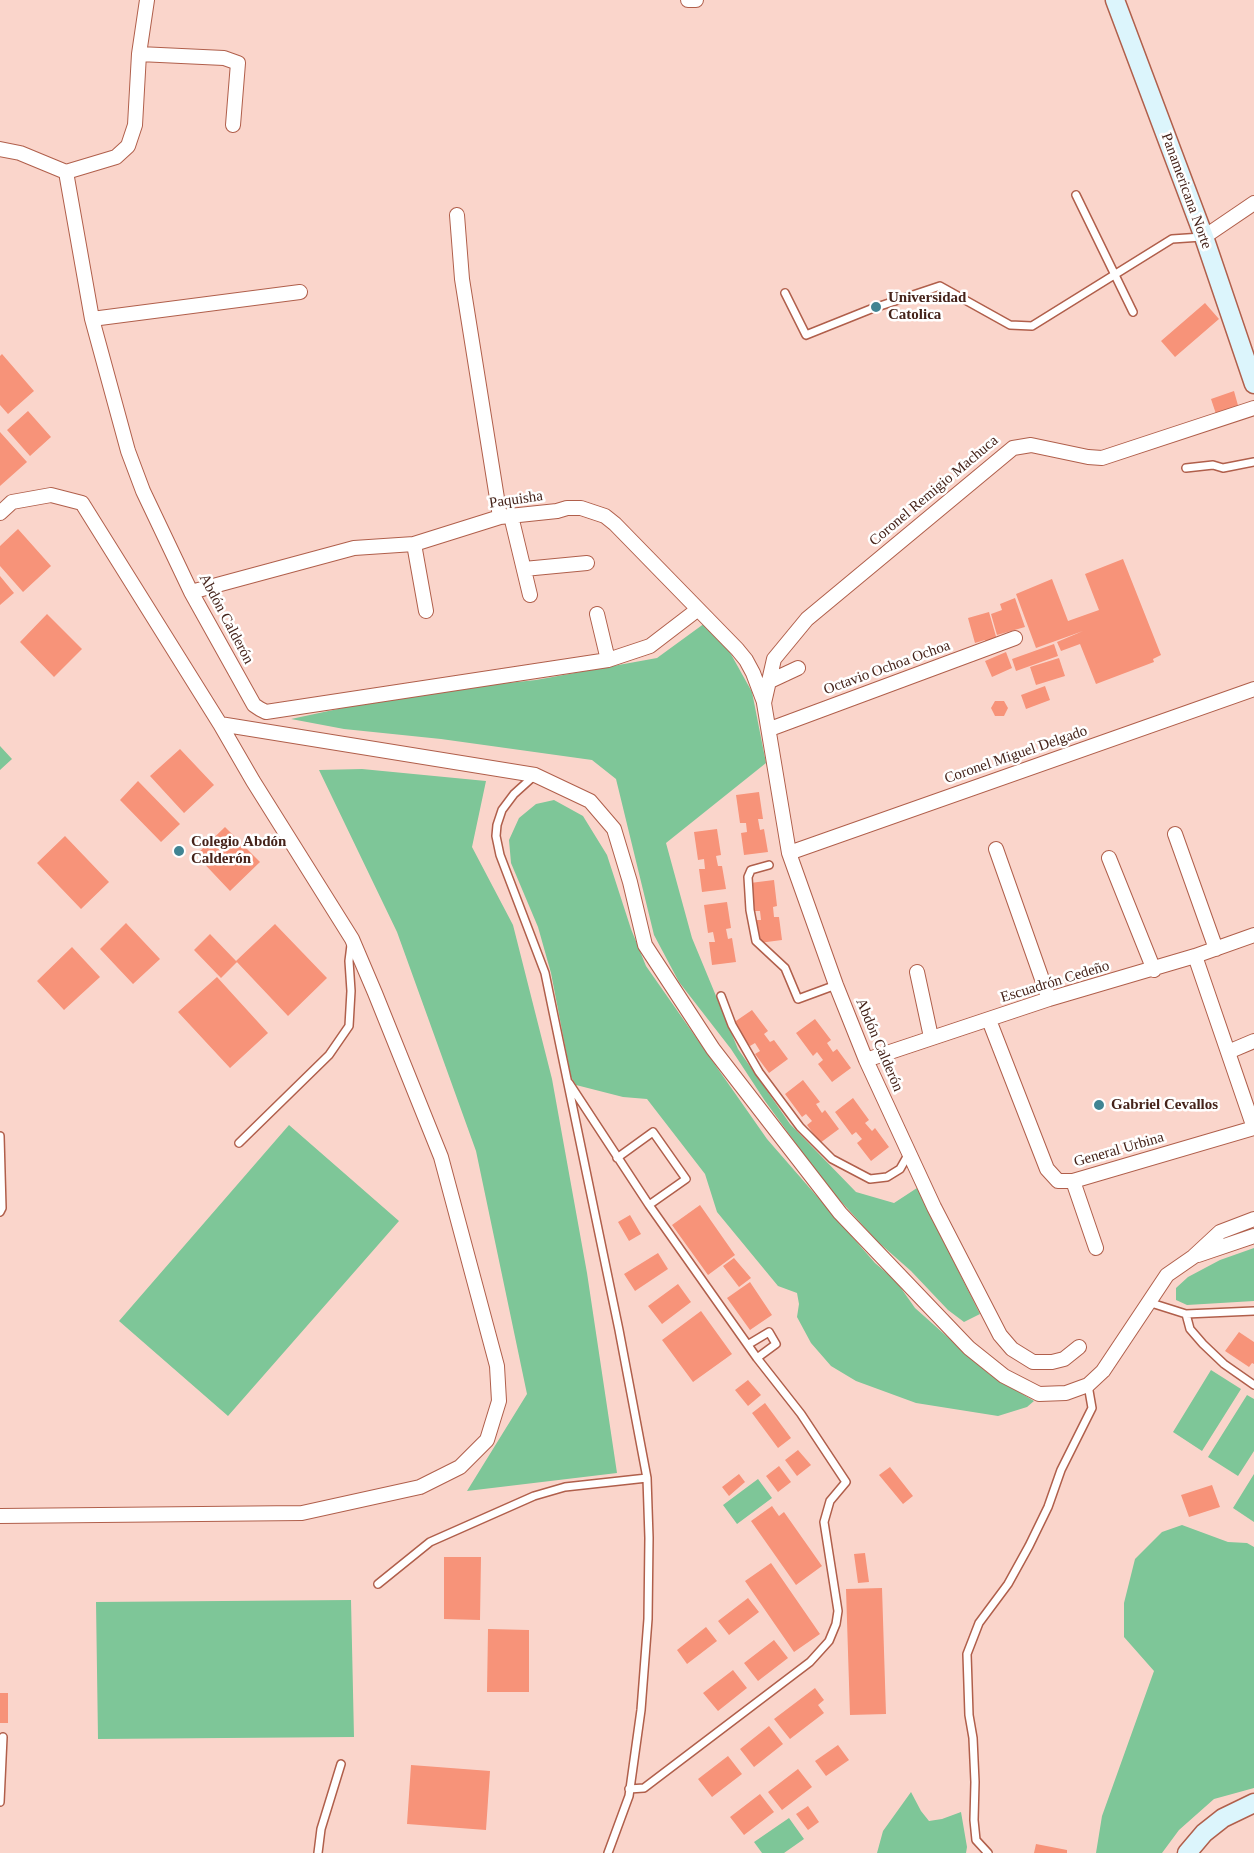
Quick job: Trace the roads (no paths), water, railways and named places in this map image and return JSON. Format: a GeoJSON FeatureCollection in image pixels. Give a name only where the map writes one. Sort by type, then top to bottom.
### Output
{"type":"FeatureCollection","features":[{"type":"Feature","properties":{"kind":"main road","name":"Panamericana Norte"},"geometry":{"type":"LineString","coordinates":[[1115,0],[1204,237],[1247,344],[1254,384]]}},
{"type":"Feature","properties":{"kind":"main road"},"geometry":{"type":"LineString","coordinates":[[1187,1853],[1204,1833],[1223,1818],[1247,1804],[1254,1803]]}},
{"type":"Feature","properties":{"kind":"street"},"geometry":{"type":"LineString","coordinates":[[0,149],[20,153],[66,172],[116,157],[128,147],[135,125],[139,54],[147,0]]}},
{"type":"Feature","properties":{"kind":"street"},"geometry":{"type":"LineString","coordinates":[[688,0],[696,0]]}},
{"type":"Feature","properties":{"kind":"street"},"geometry":{"type":"LineString","coordinates":[[139,54],[224,58],[238,63],[233,125]]}},
{"type":"Feature","properties":{"kind":"street","name":"Abdón Calderón"},"geometry":{"type":"LineString","coordinates":[[66,172],[92,319],[128,451],[142,491],[191,592],[254,705],[266,712],[608,660],[650,646],[697,610]]}},
{"type":"Feature","properties":{"kind":"street"},"geometry":{"type":"LineString","coordinates":[[1204,237],[1254,203]]}},
{"type":"Feature","properties":{"kind":"street"},"geometry":{"type":"LineString","coordinates":[[457,215],[462,279],[506,517],[524,569],[530,595]]}},
{"type":"Feature","properties":{"kind":"street"},"geometry":{"type":"LineString","coordinates":[[92,319],[300,292]]}},
{"type":"Feature","properties":{"kind":"street","name":"Coronel Remigio Machuca"},"geometry":{"type":"LineString","coordinates":[[774,659],[807,619],[1012,448],[1031,445],[1102,458],[1254,408]]}},
{"type":"Feature","properties":{"kind":"street"},"geometry":{"type":"LineString","coordinates":[[0,513],[12,502],[51,495],[82,503],[220,724],[252,781],[352,939],[441,1157],[497,1366],[499,1401],[487,1440],[460,1467],[420,1487],[302,1513],[0,1516]]}},
{"type":"Feature","properties":{"kind":"street","name":"Paquisha"},"geometry":{"type":"LineString","coordinates":[[191,592],[354,548],[414,544],[506,517],[581,508],[605,516],[630,539],[746,660],[764,703]]}},
{"type":"Feature","properties":{"kind":"street"},"geometry":{"type":"LineString","coordinates":[[414,544],[426,611]]}},
{"type":"Feature","properties":{"kind":"street"},"geometry":{"type":"LineString","coordinates":[[524,569],[587,563]]}},
{"type":"Feature","properties":{"kind":"street"},"geometry":{"type":"LineString","coordinates":[[597,614],[608,660]]}},
{"type":"Feature","properties":{"kind":"street","name":"Octavio Ochoa Ochoa"},"geometry":{"type":"LineString","coordinates":[[770,729],[1015,638]]}},
{"type":"Feature","properties":{"kind":"street","name":"Abdón Calderón"},"geometry":{"type":"LineString","coordinates":[[774,659],[764,703],[789,853],[836,985],[866,1060],[934,1208],[1000,1335],[1012,1349],[1033,1362],[1052,1362],[1064,1359],[1079,1347]]}},
{"type":"Feature","properties":{"kind":"street"},"geometry":{"type":"LineString","coordinates":[[768,682],[798,668]]}},
{"type":"Feature","properties":{"kind":"street","name":"Coronel Miguel Delgado"},"geometry":{"type":"LineString","coordinates":[[789,853],[1254,689]]}},
{"type":"Feature","properties":{"kind":"street"},"geometry":{"type":"LineString","coordinates":[[220,724],[535,775],[591,801],[614,829],[645,945],[712,1049],[840,1213],[969,1348],[1004,1376],[1039,1394],[1066,1393],[1088,1386],[1103,1371],[1167,1275],[1193,1257],[1220,1232],[1254,1219]]}},
{"type":"Feature","properties":{"kind":"street"},"geometry":{"type":"LineString","coordinates":[[1175,834],[1216,948]]}},
{"type":"Feature","properties":{"kind":"street"},"geometry":{"type":"LineString","coordinates":[[996,849],[1049,999]]}},
{"type":"Feature","properties":{"kind":"street"},"geometry":{"type":"LineString","coordinates":[[1109,858],[1154,970]]}},
{"type":"Feature","properties":{"kind":"street","name":"Escuadrón Cedeño"},"geometry":{"type":"LineString","coordinates":[[866,1060],[1049,999],[1154,970],[1254,935]]}},
{"type":"Feature","properties":{"kind":"street"},"geometry":{"type":"LineString","coordinates":[[1195,956],[1254,1128]]}},
{"type":"Feature","properties":{"kind":"street"},"geometry":{"type":"LineString","coordinates":[[917,972],[931,1037]]}},
{"type":"Feature","properties":{"kind":"street","name":"General Urbina"},"geometry":{"type":"LineString","coordinates":[[989,1020],[1047,1168],[1058,1182],[1073,1181],[1254,1128]]}},
{"type":"Feature","properties":{"kind":"street"},"geometry":{"type":"LineString","coordinates":[[1228,1052],[1254,1041]]}},
{"type":"Feature","properties":{"kind":"street"},"geometry":{"type":"LineString","coordinates":[[1073,1181],[1096,1248]]}},
{"type":"Feature","properties":{"kind":"street"},"geometry":{"type":"LineString","coordinates":[[1193,1257],[1254,1236]]}},
{"type":"Feature","properties":{"kind":"lane"},"geometry":{"type":"LineString","coordinates":[[1076,195],[1133,312]]}},
{"type":"Feature","properties":{"kind":"lane"},"geometry":{"type":"LineString","coordinates":[[785,293],[806,335],[871,309],[940,286],[1010,325],[1032,326],[1172,239],[1204,237]]}},
{"type":"Feature","properties":{"kind":"lane"},"geometry":{"type":"LineString","coordinates":[[1186,468],[1213,465],[1223,468],[1254,462]]}},
{"type":"Feature","properties":{"kind":"lane"},"geometry":{"type":"LineString","coordinates":[[535,775],[514,794],[502,810],[496,836],[500,855],[545,973],[619,1330],[646,1478],[649,1538],[648,1619],[641,1710],[629,1789],[608,1853]]}},
{"type":"Feature","properties":{"kind":"lane"},"geometry":{"type":"LineString","coordinates":[[770,865],[751,870],[748,877],[750,910],[756,941],[785,968],[798,999],[836,985]]}},
{"type":"Feature","properties":{"kind":"lane"},"geometry":{"type":"LineString","coordinates":[[239,1143],[329,1055],[349,1026],[351,991],[349,961],[352,939]]}},
{"type":"Feature","properties":{"kind":"lane"},"geometry":{"type":"LineString","coordinates":[[721,996],[732,1025],[759,1072],[801,1127],[832,1159],[870,1179],[887,1177],[900,1169],[909,1153]]}},
{"type":"Feature","properties":{"kind":"lane"},"geometry":{"type":"LineString","coordinates":[[566,1078],[649,1205],[757,1358],[801,1414],[846,1482],[830,1501],[824,1522],[838,1611],[836,1624],[829,1641],[810,1662],[644,1788],[629,1789]]}},
{"type":"Feature","properties":{"kind":"lane"},"geometry":{"type":"LineString","coordinates":[[617,1158],[653,1132],[686,1179],[649,1205]]}},
{"type":"Feature","properties":{"kind":"lane"},"geometry":{"type":"LineString","coordinates":[[0,1136],[2,1208],[0,1212]]}},
{"type":"Feature","properties":{"kind":"lane"},"geometry":{"type":"LineString","coordinates":[[1148,1302],[1186,1314],[1254,1311]]}},
{"type":"Feature","properties":{"kind":"lane"},"geometry":{"type":"LineString","coordinates":[[1186,1314],[1190,1329],[1203,1344],[1224,1364],[1254,1385]]}},
{"type":"Feature","properties":{"kind":"lane"},"geometry":{"type":"LineString","coordinates":[[749,1344],[769,1332],[776,1344],[757,1358]]}},
{"type":"Feature","properties":{"kind":"lane"},"geometry":{"type":"LineString","coordinates":[[988,1853],[976,1840],[973,1738],[969,1715],[967,1654],[979,1623],[1008,1584],[1048,1507],[1061,1470],[1092,1408],[1088,1386]]}},
{"type":"Feature","properties":{"kind":"lane"},"geometry":{"type":"LineString","coordinates":[[378,1584],[430,1542],[534,1496],[565,1487],[646,1478]]}},
{"type":"Feature","properties":{"kind":"lane"},"geometry":{"type":"LineString","coordinates":[[0,1802],[3,1737]]}},
{"type":"Feature","properties":{"kind":"lane"},"geometry":{"type":"LineString","coordinates":[[318,1853],[321,1829],[341,1764]]}},
{"type":"Feature","properties":{"kind":"place","name":"Universidad Catolica"},"geometry":{"type":"Point","coordinates":[876,307]}},
{"type":"Feature","properties":{"kind":"place","name":"Colegio Abdón Calderón"},"geometry":{"type":"Point","coordinates":[179,851]}},
{"type":"Feature","properties":{"kind":"place","name":"Gabriel Cevallos"},"geometry":{"type":"Point","coordinates":[1099,1105]}}]}
